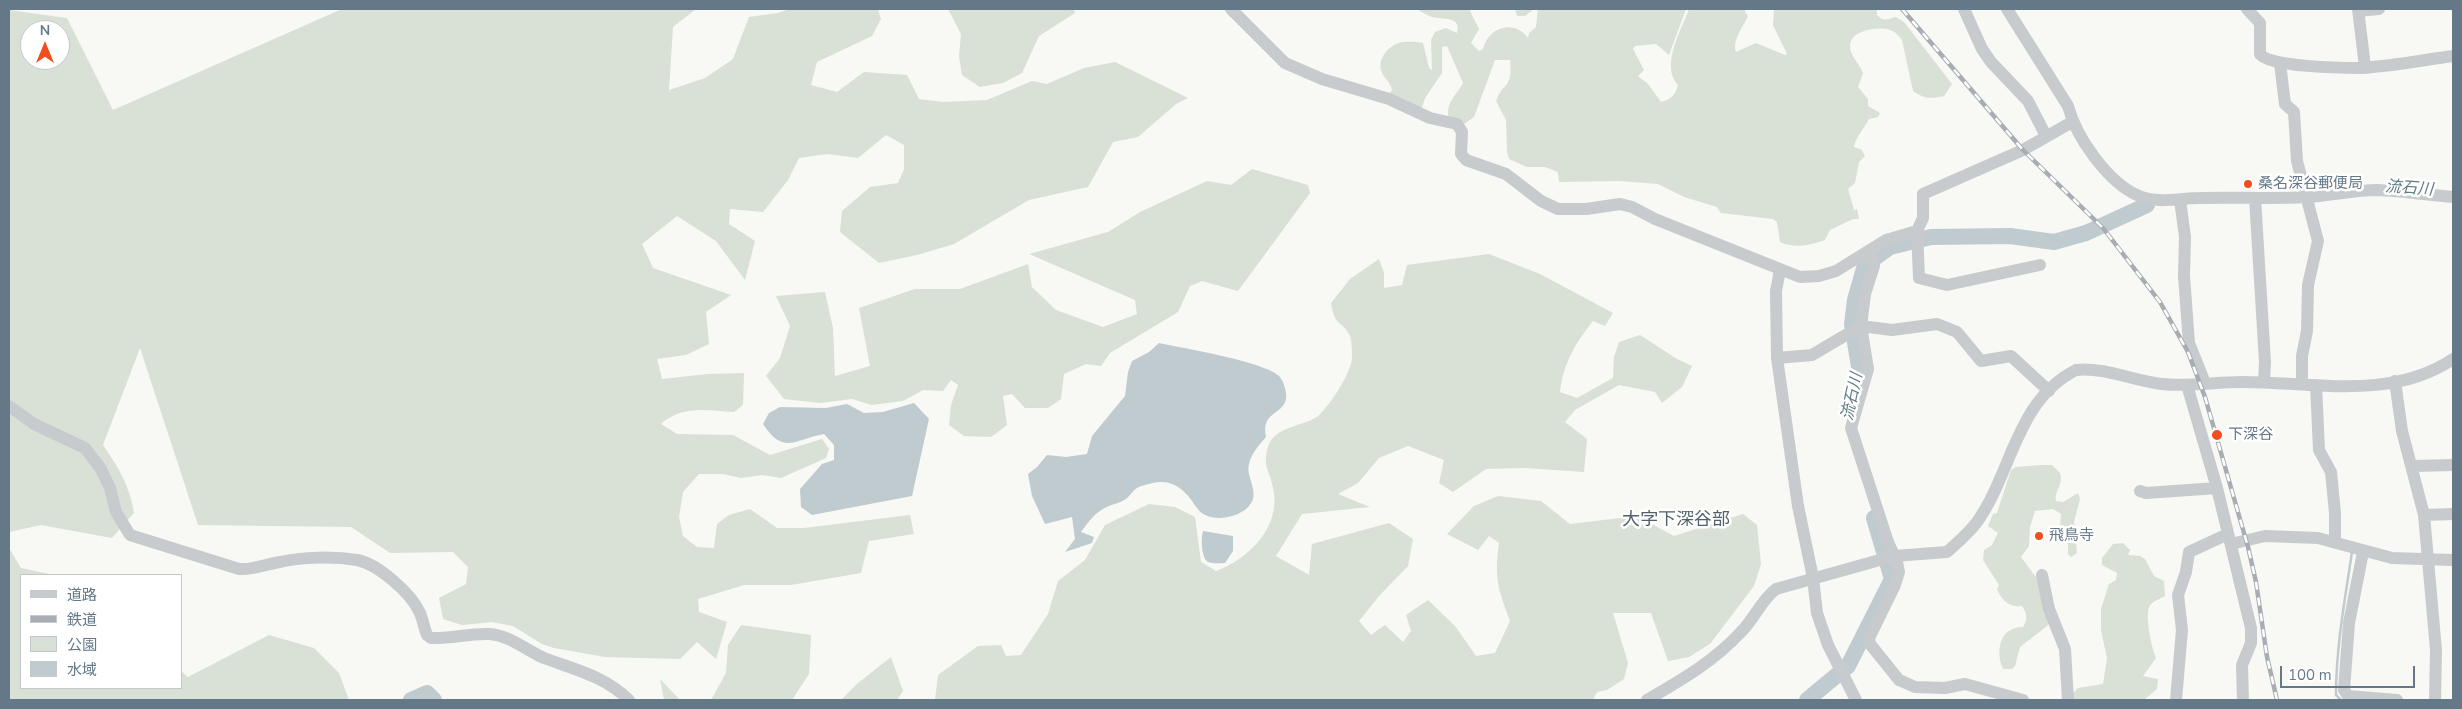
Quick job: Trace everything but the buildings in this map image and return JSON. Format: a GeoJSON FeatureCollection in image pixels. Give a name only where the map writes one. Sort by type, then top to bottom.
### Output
{"type":"FeatureCollection","features":[{"type":"Feature","properties":{"kind":"street"},"geometry":{"type":"LineString","coordinates":[[1231,9],[1285,63],[1322,79],[1389,99],[1430,118],[1457,124],[1462,132],[1461,154],[1466,160],[1506,174],[1541,201],[1558,209],[1586,209],[1620,204],[1632,207],[1656,219],[1800,278],[1819,276],[1836,271],[1886,240],[1917,231]]}},
{"type":"Feature","properties":{"kind":"street"},"geometry":{"type":"LineString","coordinates":[[1964,9],[1982,49],[1991,62],[2028,101],[2046,136]]}},
{"type":"Feature","properties":{"kind":"street"},"geometry":{"type":"LineString","coordinates":[[2007,9],[2068,106],[2072,122],[2104,169],[2116,182],[2137,195],[2152,200],[2180,200],[2197,198],[2255,198],[2376,190],[2453,197]]}},
{"type":"Feature","properties":{"kind":"street"},"geometry":{"type":"LineString","coordinates":[[2247,9],[2260,23],[2260,54],[2264,59],[2280,63],[2365,67],[2453,56]]}},
{"type":"Feature","properties":{"kind":"street"},"geometry":{"type":"LineString","coordinates":[[2365,67],[2358,10],[2379,9]]}},
{"type":"Feature","properties":{"kind":"street"},"geometry":{"type":"LineString","coordinates":[[2280,63],[2285,104],[2294,112],[2297,161],[2318,240],[2308,285],[2302,384]]}},
{"type":"Feature","properties":{"kind":"street"},"geometry":{"type":"LineString","coordinates":[[2040,265],[1947,285],[1919,278],[1917,231],[1923,218],[1924,194],[2024,150],[2072,122]]}},
{"type":"Feature","properties":{"kind":"street"},"geometry":{"type":"LineString","coordinates":[[2255,198],[2265,362],[2264,382]]}},
{"type":"Feature","properties":{"kind":"street"},"geometry":{"type":"LineString","coordinates":[[2180,200],[2185,237],[2184,276],[2189,343],[2205,383]]}},
{"type":"Feature","properties":{"kind":"street"},"geometry":{"type":"LineString","coordinates":[[1869,252],[1874,266],[1856,329],[1868,369],[1851,428],[1898,572],[1895,585],[1868,638],[1870,644],[1899,680],[1915,687],[1945,688],[1965,684],[1978,686],[2023,700]]}},
{"type":"Feature","properties":{"kind":"street"},"geometry":{"type":"LineString","coordinates":[[1780,270],[1776,290],[1778,358],[1798,506],[1813,578],[1817,613],[1828,645],[1856,700]]}},
{"type":"Feature","properties":{"kind":"street"},"geometry":{"type":"LineString","coordinates":[[1778,358],[1812,355],[1856,329],[1892,330],[1937,324],[1957,332],[1981,361],[2011,356],[2049,391]]}},
{"type":"Feature","properties":{"kind":"street"},"geometry":{"type":"LineString","coordinates":[[1647,700],[1713,660],[1751,622],[1768,594],[1776,589],[1894,556],[1947,552],[1977,522],[2034,407],[2070,373],[2082,369],[2111,372],[2161,384],[2187,385],[2264,382],[2316,386],[2357,386],[2395,381],[2426,373],[2453,359]]}},
{"type":"Feature","properties":{"kind":"street"},"geometry":{"type":"LineString","coordinates":[[2395,381],[2402,431],[2413,466],[2424,515],[2436,650],[2435,700]]}},
{"type":"Feature","properties":{"kind":"street"},"geometry":{"type":"LineString","coordinates":[[2187,385],[2217,488],[2251,628],[2251,643],[2242,665],[2243,700]]}},
{"type":"Feature","properties":{"kind":"street"},"geometry":{"type":"LineString","coordinates":[[2316,386],[2319,450],[2331,472],[2335,513],[2335,542]]}},
{"type":"Feature","properties":{"kind":"street"},"geometry":{"type":"LineString","coordinates":[[9,406],[34,424],[85,448],[101,469],[110,488],[116,512],[130,535],[239,569],[250,570],[279,562],[314,559],[357,560],[370,565],[397,584],[420,613],[427,635],[431,638],[489,634],[500,636],[544,657],[573,667],[612,685],[629,700]]}},
{"type":"Feature","properties":{"kind":"street"},"geometry":{"type":"LineString","coordinates":[[2413,466],[2453,465]]}},
{"type":"Feature","properties":{"kind":"street"},"geometry":{"type":"LineString","coordinates":[[2140,491],[2146,493],[2217,488]]}},
{"type":"Feature","properties":{"kind":"street"},"geometry":{"type":"LineString","coordinates":[[2424,515],[2453,514]]}},
{"type":"Feature","properties":{"kind":"street"},"geometry":{"type":"LineString","coordinates":[[2176,700],[2182,630],[2178,595],[2186,572],[2189,552],[2230,539],[2265,536],[2318,538],[2363,552],[2392,558],[2453,560]]}},
{"type":"Feature","properties":{"kind":"street"},"geometry":{"type":"LineString","coordinates":[[2363,552],[2349,623],[2344,690],[2348,696],[2398,700]]}},
{"type":"Feature","properties":{"kind":"street"},"geometry":{"type":"LineString","coordinates":[[2042,575],[2049,609],[2065,649],[2068,700]]}},
{"type":"Feature","properties":{"kind":"green space"},"geometry":{"type":"Polygon","coordinates":[[[342,9],[696,9],[673,27],[669,90],[705,78],[733,59],[749,17],[778,13],[790,9],[878,9],[881,19],[872,36],[817,62],[811,85],[837,92],[864,72],[907,75],[919,99],[943,102],[987,100],[1032,81],[1047,84],[1084,68],[1115,62],[1188,98],[1176,104],[1138,137],[1113,142],[1088,187],[1029,200],[954,244],[917,255],[879,263],[840,232],[842,211],[870,187],[898,183],[904,169],[904,145],[886,135],[858,158],[827,154],[799,158],[788,180],[763,212],[730,209],[729,224],[755,241],[745,280],[716,241],[677,216],[642,244],[653,268],[731,295],[706,312],[709,344],[686,355],[657,359],[662,379],[707,374],[744,373],[743,405],[734,412],[686,411],[669,418],[661,424],[677,434],[733,435],[770,455],[822,439],[829,449],[826,458],[781,478],[762,475],[741,478],[723,474],[699,474],[683,492],[679,517],[683,536],[697,547],[714,548],[717,524],[729,515],[750,509],[777,528],[804,528],[910,515],[914,534],[869,541],[861,573],[791,585],[744,585],[698,599],[699,612],[727,622],[716,659],[697,642],[680,659],[605,657],[542,644],[513,626],[492,622],[462,625],[443,619],[439,598],[466,584],[468,567],[453,552],[390,553],[351,527],[198,525],[140,348],[103,445],[123,477],[130,494],[134,513],[112,538],[41,525],[9,532],[9,10],[67,18],[68,20],[20,20],[20,70],[70,70],[70,24],[113,110],[342,9]]]}},
{"type":"Feature","properties":{"kind":"green space"},"geometry":{"type":"Polygon","coordinates":[[[948,9],[1074,9],[1075,13],[1039,36],[1022,73],[1003,83],[980,87],[962,75],[959,56],[961,34],[948,9]]]}},
{"type":"Feature","properties":{"kind":"green space"},"geometry":{"type":"Polygon","coordinates":[[[1417,9],[1469,9],[1479,29],[1471,43],[1479,51],[1483,49],[1490,35],[1502,28],[1516,29],[1528,38],[1529,33],[1536,27],[1538,9],[1686,9],[1669,55],[1656,44],[1635,46],[1633,49],[1644,70],[1638,76],[1648,84],[1661,102],[1672,96],[1678,85],[1673,77],[1671,58],[1689,9],[1746,9],[1745,12],[1748,16],[1735,43],[1736,52],[1756,43],[1785,55],[1787,54],[1773,25],[1774,9],[1877,9],[1877,15],[1882,19],[1896,17],[1904,22],[1952,84],[1944,96],[1931,98],[1921,96],[1913,91],[1902,40],[1897,34],[1890,30],[1873,29],[1866,30],[1855,36],[1850,49],[1863,73],[1858,87],[1868,99],[1868,106],[1880,113],[1878,117],[1869,119],[1858,136],[1854,147],[1862,150],[1865,156],[1859,162],[1855,183],[1848,189],[1854,210],[1857,209],[1859,219],[1853,219],[1830,230],[1825,240],[1797,246],[1780,242],[1777,222],[1773,219],[1721,213],[1717,207],[1684,197],[1658,184],[1619,181],[1559,182],[1558,172],[1545,167],[1527,167],[1509,159],[1506,120],[1496,101],[1509,81],[1510,60],[1495,60],[1474,117],[1464,124],[1449,120],[1448,109],[1463,83],[1447,46],[1442,47],[1442,73],[1425,98],[1421,110],[1388,95],[1392,90],[1380,66],[1382,57],[1391,47],[1402,42],[1423,43],[1429,68],[1432,70],[1431,40],[1435,32],[1446,28],[1457,33],[1458,27],[1454,21],[1432,17],[1417,9]]]}},
{"type":"Feature","properties":{"kind":"green space"},"geometry":{"type":"Polygon","coordinates":[[[1515,9],[1534,9],[1525,16],[1517,16],[1515,9]]]}},
{"type":"Feature","properties":{"kind":"green space"},"geometry":{"type":"Polygon","coordinates":[[[1252,169],[1308,185],[1310,193],[1238,291],[1202,281],[1190,286],[1178,312],[1110,353],[1101,366],[1086,364],[1064,374],[1061,399],[1048,408],[1025,408],[1012,394],[1003,396],[1007,425],[991,437],[964,436],[949,425],[951,405],[958,385],[951,380],[943,391],[923,390],[903,401],[872,405],[852,399],[820,403],[784,399],[766,376],[780,358],[790,326],[776,296],[825,292],[833,328],[835,376],[870,366],[859,308],[915,289],[960,289],[1028,264],[1032,287],[1056,310],[1103,327],[1137,314],[1135,300],[1029,254],[1108,232],[1140,212],[1207,181],[1231,185],[1252,169]]]}},
{"type":"Feature","properties":{"kind":"green space"},"geometry":{"type":"Polygon","coordinates":[[[1489,254],[1540,274],[1613,313],[1605,326],[1593,321],[1581,337],[1567,363],[1560,392],[1577,398],[1613,378],[1614,357],[1619,342],[1640,335],[1677,359],[1692,366],[1682,387],[1662,403],[1655,392],[1619,385],[1575,410],[1565,422],[1587,439],[1584,472],[1525,468],[1486,469],[1453,492],[1439,483],[1444,460],[1408,446],[1379,458],[1358,483],[1338,494],[1370,507],[1302,514],[1276,556],[1309,575],[1312,544],[1389,523],[1413,539],[1408,566],[1380,595],[1359,621],[1371,635],[1385,625],[1403,642],[1411,631],[1406,615],[1428,600],[1455,626],[1476,656],[1495,653],[1510,621],[1498,583],[1499,543],[1489,536],[1478,550],[1447,534],[1474,506],[1498,496],[1541,501],[1570,524],[1637,516],[1674,536],[1743,514],[1757,525],[1761,564],[1754,586],[1710,644],[1689,657],[1668,661],[1651,613],[1613,613],[1628,663],[1624,679],[1607,690],[1597,692],[1593,700],[935,700],[938,675],[978,646],[1001,645],[1006,656],[1021,655],[1048,614],[1058,581],[1085,560],[1105,525],[1149,504],[1175,507],[1195,517],[1201,562],[1216,571],[1240,558],[1260,539],[1268,528],[1273,515],[1273,488],[1266,459],[1271,440],[1283,431],[1318,416],[1334,397],[1348,371],[1352,357],[1351,339],[1346,329],[1336,320],[1331,303],[1350,279],[1379,259],[1384,273],[1384,288],[1402,285],[1407,265],[1489,254]]]}},
{"type":"Feature","properties":{"kind":"green space"},"geometry":{"type":"Polygon","coordinates":[[[2052,465],[2060,473],[2061,481],[2056,494],[2056,501],[2063,502],[2078,493],[2080,499],[2074,522],[2077,553],[2071,557],[2068,554],[2068,544],[2064,540],[2059,540],[2061,514],[2053,509],[2035,511],[2030,527],[2029,546],[2021,557],[2039,581],[2051,623],[2020,647],[2015,666],[2012,669],[2003,669],[2000,654],[2001,641],[2009,631],[2023,627],[2026,622],[2026,616],[2022,606],[2014,606],[2001,597],[1997,589],[1999,585],[1983,560],[1984,550],[1992,545],[1998,533],[1988,526],[1993,514],[1997,513],[2011,470],[2016,467],[2052,465]]]}},
{"type":"Feature","properties":{"kind":"green space"},"geometry":{"type":"Polygon","coordinates":[[[2123,543],[2130,550],[2128,555],[2140,556],[2145,559],[2154,576],[2164,581],[2165,596],[2152,603],[2149,608],[2149,630],[2156,658],[2143,676],[2158,679],[2157,689],[2144,700],[2073,700],[2073,693],[2078,688],[2103,684],[2107,658],[2101,630],[2101,609],[2109,584],[2116,580],[2117,573],[2102,565],[2102,558],[2113,544],[2123,543]]]}},
{"type":"Feature","properties":{"kind":"green space"},"geometry":{"type":"Polygon","coordinates":[[[9,548],[21,568],[49,574],[20,574],[20,689],[182,689],[182,672],[188,677],[269,635],[314,648],[339,673],[349,700],[9,700],[9,548]]]}},
{"type":"Feature","properties":{"kind":"green space"},"geometry":{"type":"Polygon","coordinates":[[[741,625],[811,635],[809,674],[792,700],[711,700],[726,673],[728,645],[741,625]]]}},
{"type":"Feature","properties":{"kind":"green space"},"geometry":{"type":"Polygon","coordinates":[[[891,657],[903,691],[897,700],[841,700],[858,683],[891,657]]]}},
{"type":"Feature","properties":{"kind":"green space"},"geometry":{"type":"Polygon","coordinates":[[[660,679],[680,700],[664,700],[660,679]]]}},
{"type":"Feature","properties":{"kind":"water"},"geometry":{"type":"Polygon","coordinates":[[[1159,343],[1243,361],[1272,371],[1280,377],[1286,391],[1286,399],[1284,404],[1266,422],[1266,437],[1256,449],[1249,464],[1248,469],[1254,492],[1252,501],[1246,509],[1235,515],[1214,518],[1201,513],[1179,487],[1167,482],[1152,483],[1136,489],[1124,500],[1100,511],[1081,532],[1094,537],[1092,543],[1065,552],[1075,539],[1072,517],[1045,524],[1032,496],[1028,474],[1047,455],[1066,457],[1087,454],[1092,436],[1125,396],[1128,372],[1132,361],[1149,352],[1159,343]]]}},
{"type":"Feature","properties":{"kind":"water"},"geometry":{"type":"Polygon","coordinates":[[[914,403],[929,419],[912,496],[812,515],[801,507],[800,489],[822,464],[834,460],[834,445],[824,434],[790,443],[777,440],[763,424],[769,413],[780,407],[826,408],[847,404],[864,413],[883,412],[914,403]]]}},
{"type":"Feature","properties":{"kind":"water"},"geometry":{"type":"Polygon","coordinates":[[[1203,531],[1233,536],[1233,551],[1225,563],[1212,563],[1206,560],[1202,547],[1203,531]]]}},
{"type":"Feature","properties":{"kind":"waterway","name":"流石川"},"geometry":{"type":"LineString","coordinates":[[1854,394],[1860,373],[1852,324],[1855,300],[1865,265],[1890,247],[1931,237],[2010,236],[2054,242],[2086,233],[2147,205]]}},
{"type":"Feature","properties":{"kind":"waterway","name":"流石川"},"geometry":{"type":"LineString","coordinates":[[1807,700],[1848,666],[1892,579],[1874,518]]}},
{"type":"Feature","properties":{"kind":"waterway"},"geometry":{"type":"LineString","coordinates":[[2341,700],[2336,695],[2338,659],[2341,623],[2352,552]]}},
{"type":"Feature","properties":{"kind":"waterway","name":"流石川"},"geometry":{"type":"LineString","coordinates":[[411,700],[427,693],[434,700]]}},
{"type":"Feature","properties":{"kind":"railway"},"geometry":{"type":"LineString","coordinates":[[1902,9],[2023,150],[2103,228],[2160,302],[2188,352],[2205,397],[2248,547],[2256,582],[2267,657],[2277,700]]}},
{"type":"Feature","properties":{"kind":"place","name":"桑名深谷郵便局"},"geometry":{"type":"Point","coordinates":[2248,184]}},
{"type":"Feature","properties":{"kind":"place","name":"下深谷"},"geometry":{"type":"Point","coordinates":[2217,435]}},
{"type":"Feature","properties":{"kind":"place","name":"飛鳥寺"},"geometry":{"type":"Point","coordinates":[2039,536]}},
{"type":"Feature","properties":{"kind":"district","name":"大字下深谷部"},"geometry":{"type":"Point","coordinates":[1676,521]}}]}
